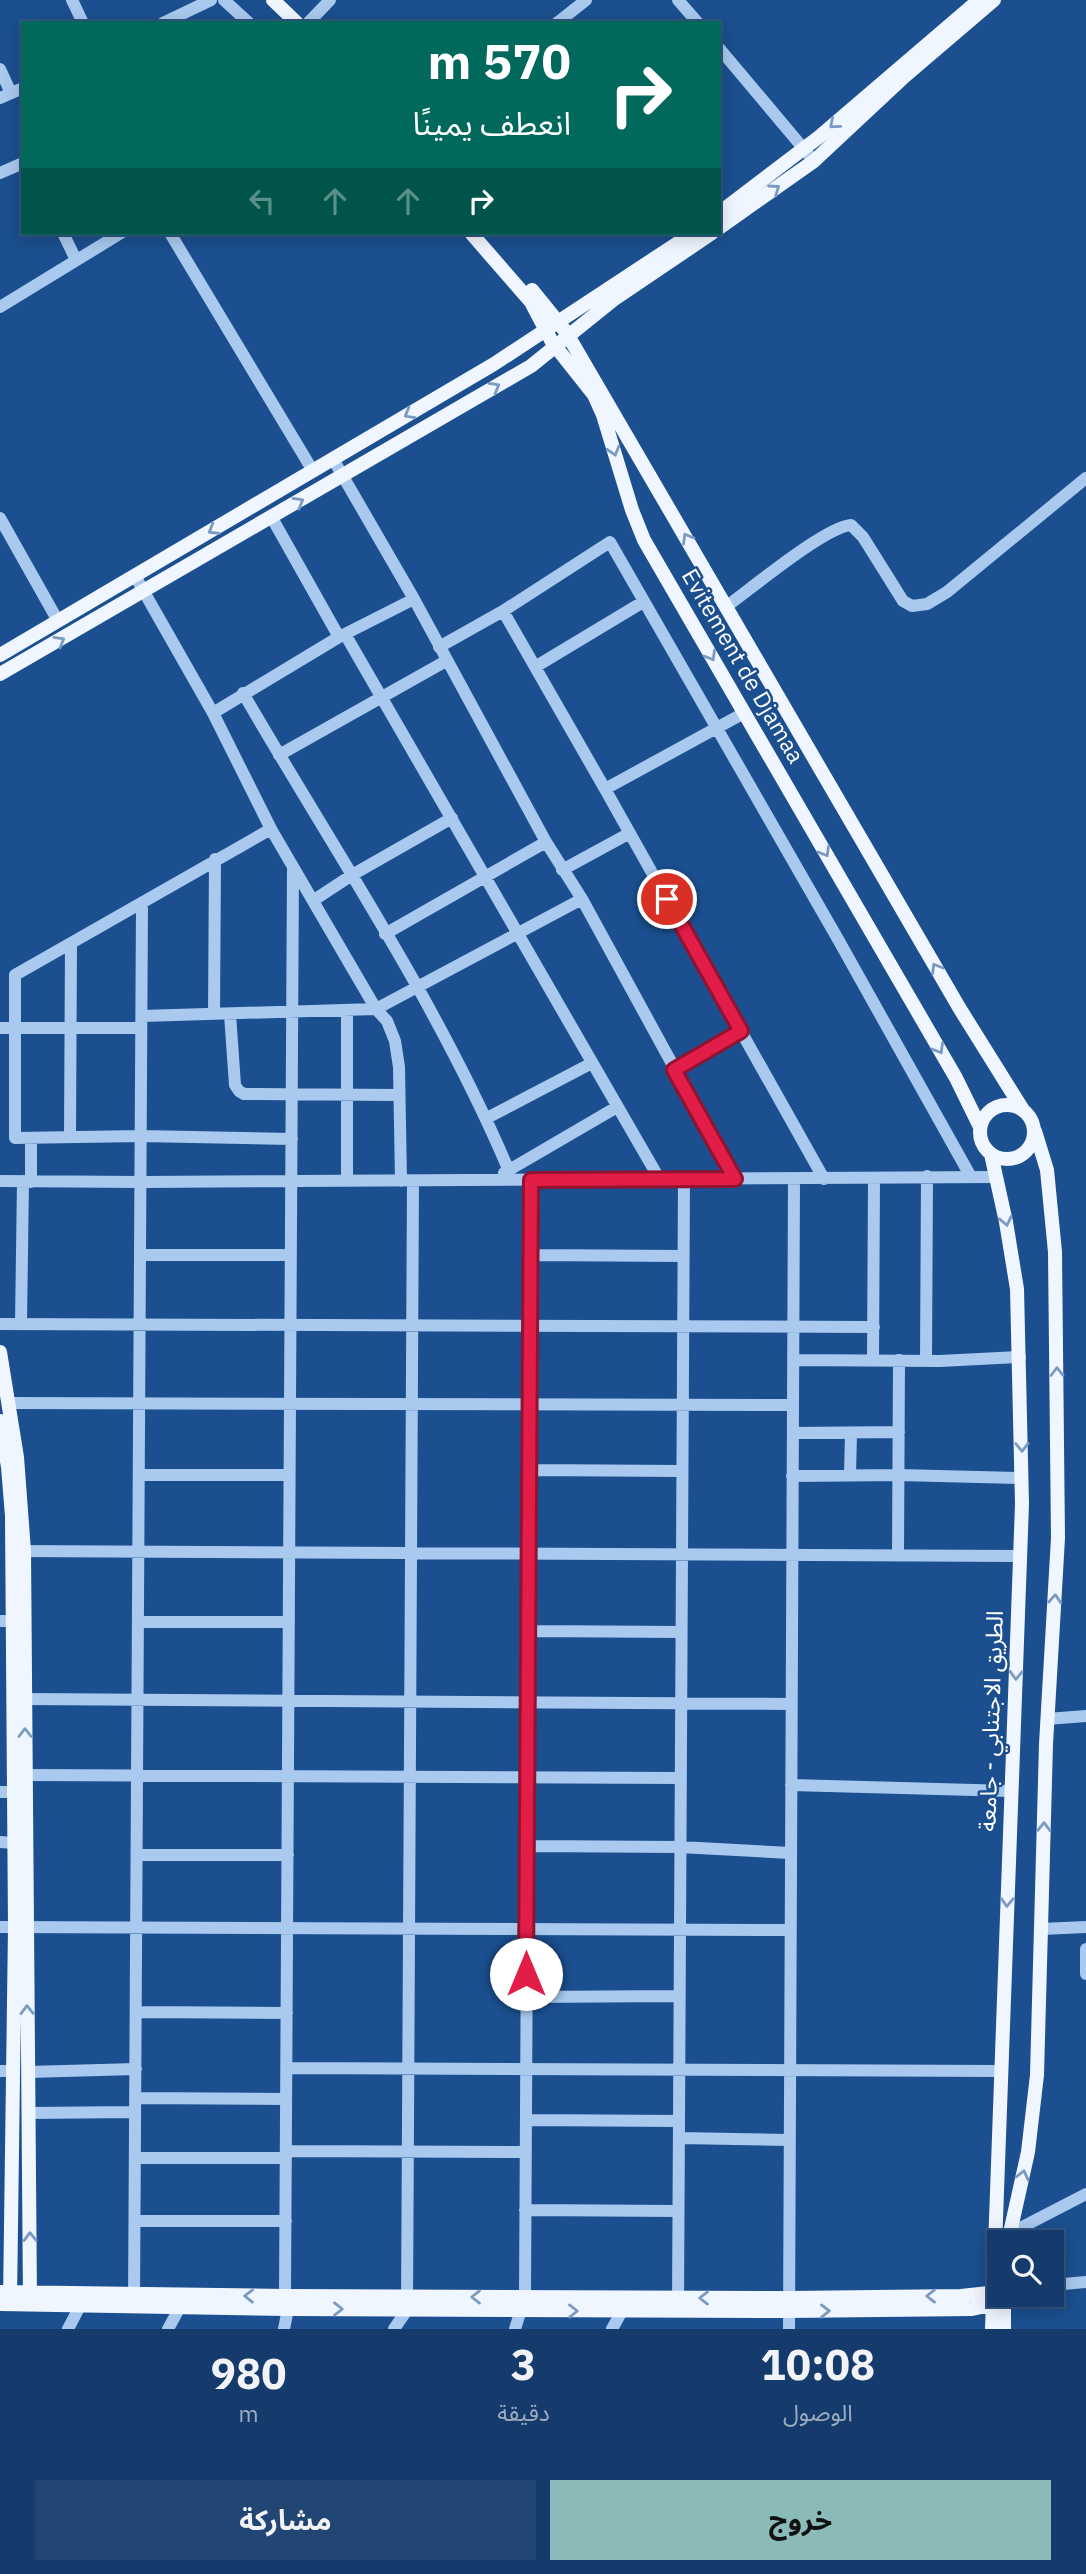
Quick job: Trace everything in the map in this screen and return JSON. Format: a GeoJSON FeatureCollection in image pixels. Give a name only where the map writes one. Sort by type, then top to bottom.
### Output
{"type":"FeatureCollection","features":[{"type":"Feature","properties":{"kind":"main road"},"geometry":{"type":"LineString","coordinates":[[273,0],[295,21]]}},
{"type":"Feature","properties":{"kind":"main road"},"geometry":{"type":"LineString","coordinates":[[721,211],[804,149],[979,0]]}},
{"type":"Feature","properties":{"kind":"main road"},"geometry":{"type":"LineString","coordinates":[[721,227],[814,161],[905,76],[995,0]]}},
{"type":"Feature","properties":{"kind":"main road","name":"Evitement de Djamaa"},"geometry":{"type":"LineString","coordinates":[[473,235],[525,295],[556,346],[598,401],[637,525],[956,1078],[980,1127]]}},
{"type":"Feature","properties":{"kind":"main road","name":"Evitement de Djamaa"},"geometry":{"type":"LineString","coordinates":[[485,235],[568,335],[960,1010],[1023,1110]]}},
{"type":"Feature","properties":{"kind":"main road"},"geometry":{"type":"LineString","coordinates":[[0,655],[494,364],[690,235]]}},
{"type":"Feature","properties":{"kind":"main road"},"geometry":{"type":"LineString","coordinates":[[0,674],[531,366],[612,300],[709,235]]}},
{"type":"Feature","properties":{"kind":"main road"},"geometry":{"type":"LineString","coordinates":[[1010,2230],[1028,2152],[1035,2105],[1047,1718],[1058,1538],[1056,1286],[1047,1170],[1035,1130],[1031,1119],[1023,1110],[1013,1105],[1002,1105],[992,1109],[984,1117],[980,1127],[984,1147],[991,1154],[1010,1159],[1028,1150],[1035,1130]]}},
{"type":"Feature","properties":{"kind":"main road","name":"الطريق الاجتنابي - جامعة"},"geometry":{"type":"LineString","coordinates":[[991,1154],[1013,1255],[1020,1357],[1022,1478],[1001,2071],[999,2230]]}},
{"type":"Feature","properties":{"kind":"main road"},"geometry":{"type":"LineString","coordinates":[[0,1352],[8,1403],[6,1441],[11,1516],[17,1551],[7,1842],[28,2072],[30,2299]]}},
{"type":"Feature","properties":{"kind":"main road"},"geometry":{"type":"LineString","coordinates":[[0,1421],[6,1441]]}},
{"type":"Feature","properties":{"kind":"main road"},"geometry":{"type":"LineString","coordinates":[[17,1551],[6,1621],[12,1700],[25,1775],[6,2071],[5,2298],[287,2303],[789,2304],[987,2297]]}},
{"type":"Feature","properties":{"kind":"main road"},"geometry":{"type":"LineString","coordinates":[[30,2299],[80,2306],[134,2300],[180,2307],[287,2303]]}},
{"type":"Feature","properties":{"kind":"main road"},"geometry":{"type":"LineString","coordinates":[[523,2304],[622,2311],[678,2304]]}},
{"type":"Feature","properties":{"kind":"main road"},"geometry":{"type":"LineString","coordinates":[[992,2329],[996,2307]]}},
{"type":"Feature","properties":{"kind":"main road"},"geometry":{"type":"LineString","coordinates":[[1000,2307],[1004,2329]]}},
{"type":"Feature","properties":{"kind":"street"},"geometry":{"type":"LineString","coordinates":[[72,0],[82,21]]}},
{"type":"Feature","properties":{"kind":"street"},"geometry":{"type":"LineString","coordinates":[[172,21],[190,17],[211,0]]}},
{"type":"Feature","properties":{"kind":"street"},"geometry":{"type":"LineString","coordinates":[[224,0],[247,21]]}},
{"type":"Feature","properties":{"kind":"street"},"geometry":{"type":"LineString","coordinates":[[311,21],[330,0]]}},
{"type":"Feature","properties":{"kind":"street"},"geometry":{"type":"LineString","coordinates":[[560,21],[586,0]]}},
{"type":"Feature","properties":{"kind":"street"},"geometry":{"type":"LineString","coordinates":[[678,0],[696,21]]}},
{"type":"Feature","properties":{"kind":"street"},"geometry":{"type":"LineString","coordinates":[[721,50],[814,161]]}},
{"type":"Feature","properties":{"kind":"street"},"geometry":{"type":"LineString","coordinates":[[0,69],[11,93]]}},
{"type":"Feature","properties":{"kind":"street"},"geometry":{"type":"LineString","coordinates":[[0,173],[21,164]]}},
{"type":"Feature","properties":{"kind":"street"},"geometry":{"type":"LineString","coordinates":[[64,235],[76,260]]}},
{"type":"Feature","properties":{"kind":"street"},"geometry":{"type":"LineString","coordinates":[[1,305],[118,235]]}},
{"type":"Feature","properties":{"kind":"street"},"geometry":{"type":"LineString","coordinates":[[171,235],[313,471]]}},
{"type":"Feature","properties":{"kind":"street"},"geometry":{"type":"LineString","coordinates":[[333,458],[414,599],[546,842],[582,899],[735,1179]]}},
{"type":"Feature","properties":{"kind":"street"},"geometry":{"type":"LineString","coordinates":[[727,606],[843,526],[851,526],[863,537],[903,601],[912,607],[927,604],[947,592],[1086,478]]}},
{"type":"Feature","properties":{"kind":"street"},"geometry":{"type":"LineString","coordinates":[[0,518],[58,621]]}},
{"type":"Feature","properties":{"kind":"street"},"geometry":{"type":"LineString","coordinates":[[272,518],[381,696],[660,1180]]}},
{"type":"Feature","properties":{"kind":"street"},"geometry":{"type":"LineString","coordinates":[[439,648],[503,611],[610,542],[839,940],[971,1177]]}},
{"type":"Feature","properties":{"kind":"street"},"geometry":{"type":"LineString","coordinates":[[135,576],[213,713],[271,829],[376,1009],[387,1021],[396,1041],[398,1095],[407,1181],[412,1325],[407,2303],[394,2329]]}},
{"type":"Feature","properties":{"kind":"street"},"geometry":{"type":"LineString","coordinates":[[213,713],[342,636],[414,599]]}},
{"type":"Feature","properties":{"kind":"street"},"geometry":{"type":"LineString","coordinates":[[535,667],[643,602]]}},
{"type":"Feature","properties":{"kind":"street"},"geometry":{"type":"LineString","coordinates":[[503,611],[631,833],[824,1179]]}},
{"type":"Feature","properties":{"kind":"street"},"geometry":{"type":"LineString","coordinates":[[279,755],[446,661]]}},
{"type":"Feature","properties":{"kind":"street"},"geometry":{"type":"LineString","coordinates":[[243,693],[415,986],[486,1118],[509,1171]]}},
{"type":"Feature","properties":{"kind":"street"},"geometry":{"type":"LineString","coordinates":[[606,789],[744,713]]}},
{"type":"Feature","properties":{"kind":"street"},"geometry":{"type":"LineString","coordinates":[[314,900],[452,818]]}},
{"type":"Feature","properties":{"kind":"street"},"geometry":{"type":"LineString","coordinates":[[271,829],[15,975],[15,1138],[141,1136],[292,1139]]}},
{"type":"Feature","properties":{"kind":"street"},"geometry":{"type":"LineString","coordinates":[[562,870],[631,833]]}},
{"type":"Feature","properties":{"kind":"street"},"geometry":{"type":"LineString","coordinates":[[385,934],[546,842]]}},
{"type":"Feature","properties":{"kind":"street"},"geometry":{"type":"LineString","coordinates":[[214,1014],[215,859]]}},
{"type":"Feature","properties":{"kind":"street"},"geometry":{"type":"LineString","coordinates":[[284,2329],[287,2303],[293,867]]}},
{"type":"Feature","properties":{"kind":"street"},"geometry":{"type":"LineString","coordinates":[[0,1028],[71,1028],[214,1014],[376,1009],[582,899]]}},
{"type":"Feature","properties":{"kind":"street"},"geometry":{"type":"LineString","coordinates":[[134,2300],[142,904]]}},
{"type":"Feature","properties":{"kind":"street"},"geometry":{"type":"LineString","coordinates":[[70,1136],[71,943]]}},
{"type":"Feature","properties":{"kind":"street"},"geometry":{"type":"LineString","coordinates":[[347,1010],[347,1181]]}},
{"type":"Feature","properties":{"kind":"street"},"geometry":{"type":"LineString","coordinates":[[230,1014],[234,1075],[239,1091],[244,1094],[398,1095]]}},
{"type":"Feature","properties":{"kind":"street"},"geometry":{"type":"LineString","coordinates":[[674,1070],[741,1031]]}},
{"type":"Feature","properties":{"kind":"street"},"geometry":{"type":"LineString","coordinates":[[486,1118],[592,1063]]}},
{"type":"Feature","properties":{"kind":"street"},"geometry":{"type":"LineString","coordinates":[[492,1181],[617,1107]]}},
{"type":"Feature","properties":{"kind":"street"},"geometry":{"type":"LineString","coordinates":[[21,1324],[31,1139]]}},
{"type":"Feature","properties":{"kind":"street"},"geometry":{"type":"LineString","coordinates":[[926,1360],[927,1176]]}},
{"type":"Feature","properties":{"kind":"street"},"geometry":{"type":"LineString","coordinates":[[0,1181],[996,1177]]}},
{"type":"Feature","properties":{"kind":"street"},"geometry":{"type":"LineString","coordinates":[[789,2329],[794,1179]]}},
{"type":"Feature","properties":{"kind":"street"},"geometry":{"type":"LineString","coordinates":[[873,1360],[874,1179]]}},
{"type":"Feature","properties":{"kind":"street"},"geometry":{"type":"LineString","coordinates":[[515,2329],[523,2304],[525,2210],[531,1180]]}},
{"type":"Feature","properties":{"kind":"street"},"geometry":{"type":"LineString","coordinates":[[678,2304],[684,1180]]}},
{"type":"Feature","properties":{"kind":"street"},"geometry":{"type":"LineString","coordinates":[[140,1255],[291,1255]]}},
{"type":"Feature","properties":{"kind":"street"},"geometry":{"type":"LineString","coordinates":[[530,1255],[683,1256]]}},
{"type":"Feature","properties":{"kind":"street"},"geometry":{"type":"LineString","coordinates":[[0,1324],[874,1327]]}},
{"type":"Feature","properties":{"kind":"street"},"geometry":{"type":"LineString","coordinates":[[793,1360],[1020,1357]]}},
{"type":"Feature","properties":{"kind":"street"},"geometry":{"type":"LineString","coordinates":[[898,1555],[899,1360]]}},
{"type":"Feature","properties":{"kind":"street"},"geometry":{"type":"LineString","coordinates":[[8,1403],[793,1405]]}},
{"type":"Feature","properties":{"kind":"street"},"geometry":{"type":"LineString","coordinates":[[793,1433],[899,1432]]}},
{"type":"Feature","properties":{"kind":"street"},"geometry":{"type":"LineString","coordinates":[[850,1475],[851,1433]]}},
{"type":"Feature","properties":{"kind":"street"},"geometry":{"type":"LineString","coordinates":[[529,1470],[682,1471]]}},
{"type":"Feature","properties":{"kind":"street"},"geometry":{"type":"LineString","coordinates":[[139,1475],[289,1475]]}},
{"type":"Feature","properties":{"kind":"street"},"geometry":{"type":"LineString","coordinates":[[792,1476],[1022,1478]]}},
{"type":"Feature","properties":{"kind":"street"},"geometry":{"type":"LineString","coordinates":[[17,1551],[1021,1556]]}},
{"type":"Feature","properties":{"kind":"street"},"geometry":{"type":"LineString","coordinates":[[138,1622],[289,1622]]}},
{"type":"Feature","properties":{"kind":"street"},"geometry":{"type":"LineString","coordinates":[[528,1631],[681,1632]]}},
{"type":"Feature","properties":{"kind":"street"},"geometry":{"type":"LineString","coordinates":[[12,1700],[137,1698],[791,1704]]}},
{"type":"Feature","properties":{"kind":"street"},"geometry":{"type":"LineString","coordinates":[[1047,1718],[1086,1716]]}},
{"type":"Feature","properties":{"kind":"street"},"geometry":{"type":"LineString","coordinates":[[25,1775],[680,1778]]}},
{"type":"Feature","properties":{"kind":"street"},"geometry":{"type":"LineString","coordinates":[[791,1785],[1011,1791]]}},
{"type":"Feature","properties":{"kind":"street"},"geometry":{"type":"LineString","coordinates":[[527,1846],[680,1847],[790,1853]]}},
{"type":"Feature","properties":{"kind":"street"},"geometry":{"type":"LineString","coordinates":[[137,1855],[288,1855]]}},
{"type":"Feature","properties":{"kind":"street"},"geometry":{"type":"LineString","coordinates":[[14,1927],[790,1930]]}},
{"type":"Feature","properties":{"kind":"street"},"geometry":{"type":"LineString","coordinates":[[1041,1929],[1086,1927]]}},
{"type":"Feature","properties":{"kind":"street"},"geometry":{"type":"LineString","coordinates":[[1086,1949],[1086,1974]]}},
{"type":"Feature","properties":{"kind":"street"},"geometry":{"type":"LineString","coordinates":[[526,1997],[679,1996]]}},
{"type":"Feature","properties":{"kind":"street"},"geometry":{"type":"LineString","coordinates":[[136,2012],[287,2013]]}},
{"type":"Feature","properties":{"kind":"street"},"geometry":{"type":"LineString","coordinates":[[286,2068],[1001,2071]]}},
{"type":"Feature","properties":{"kind":"street"},"geometry":{"type":"LineString","coordinates":[[28,2072],[136,2069]]}},
{"type":"Feature","properties":{"kind":"street"},"geometry":{"type":"LineString","coordinates":[[135,2098],[286,2099]]}},
{"type":"Feature","properties":{"kind":"street"},"geometry":{"type":"LineString","coordinates":[[28,2113],[135,2112]]}},
{"type":"Feature","properties":{"kind":"street"},"geometry":{"type":"LineString","coordinates":[[526,2120],[679,2121]]}},
{"type":"Feature","properties":{"kind":"street"},"geometry":{"type":"LineString","coordinates":[[678,2138],[789,2140]]}},
{"type":"Feature","properties":{"kind":"street"},"geometry":{"type":"LineString","coordinates":[[135,2158],[525,2152]]}},
{"type":"Feature","properties":{"kind":"street"},"geometry":{"type":"LineString","coordinates":[[1022,2230],[1086,2194]]}},
{"type":"Feature","properties":{"kind":"street"},"geometry":{"type":"LineString","coordinates":[[525,2210],[678,2211]]}},
{"type":"Feature","properties":{"kind":"street"},"geometry":{"type":"LineString","coordinates":[[135,2221],[286,2221]]}},
{"type":"Feature","properties":{"kind":"street"},"geometry":{"type":"LineString","coordinates":[[1064,2284],[1086,2282]]}},
{"type":"Feature","properties":{"kind":"street"},"geometry":{"type":"LineString","coordinates":[[68,2329],[80,2306]]}},
{"type":"Feature","properties":{"kind":"street"},"geometry":{"type":"LineString","coordinates":[[168,2329],[180,2307]]}},
{"type":"Feature","properties":{"kind":"street"},"geometry":{"type":"LineString","coordinates":[[612,2329],[622,2311]]}},
{"type":"Feature","properties":{"kind":"route"},"geometry":{"type":"LineString","coordinates":[[526,1974],[531,1180],[735,1179],[674,1070],[741,1031],[667,899]]}}]}
